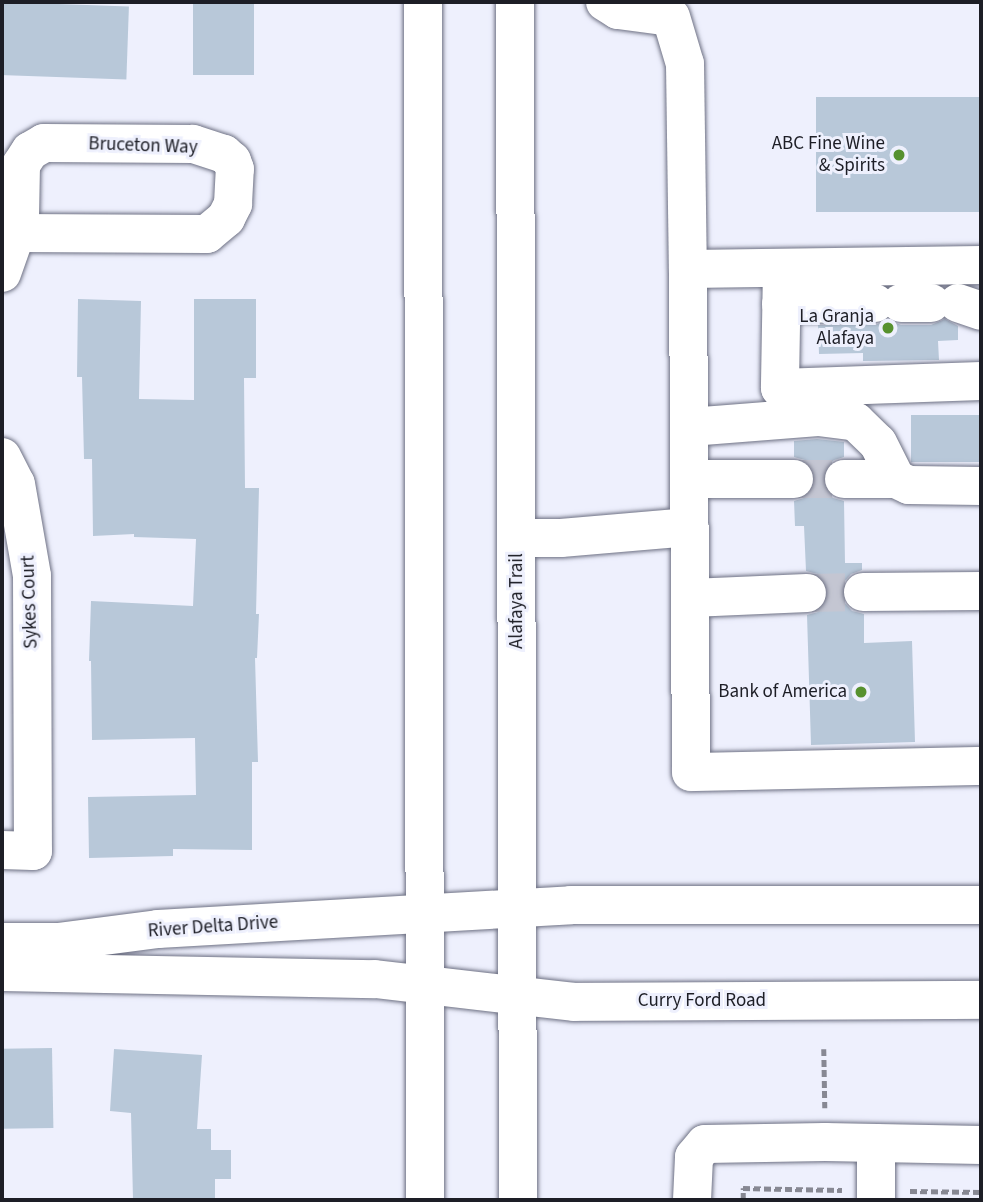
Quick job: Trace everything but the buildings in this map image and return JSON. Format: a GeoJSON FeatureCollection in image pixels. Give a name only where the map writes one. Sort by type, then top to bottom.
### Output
{"type":"FeatureCollection","features":[{"type":"Feature","properties":{"kind":"main road"},"geometry":{"type":"LineString","coordinates":[[423,2],[425,1200]]}},
{"type":"Feature","properties":{"kind":"main road","name":"Alafaya Trail"},"geometry":{"type":"LineString","coordinates":[[515,2],[518,1200]]}},
{"type":"Feature","properties":{"kind":"main road"},"geometry":{"type":"LineString","coordinates":[[605,2],[618,10],[671,17],[685,64],[691,772],[981,766]]}},
{"type":"Feature","properties":{"kind":"main road","name":"Bruceton Way"},"geometry":{"type":"LineString","coordinates":[[44,143],[193,145],[224,154],[232,160],[235,169],[233,204],[226,218],[207,234],[10,251],[20,217],[22,165],[30,151],[44,143]]}},
{"type":"Feature","properties":{"kind":"main road"},"geometry":{"type":"LineString","coordinates":[[781,286],[981,265]]}},
{"type":"Feature","properties":{"kind":"main road"},"geometry":{"type":"LineString","coordinates":[[688,269],[781,286],[929,305]]}},
{"type":"Feature","properties":{"kind":"main road"},"geometry":{"type":"LineString","coordinates":[[781,286],[780,388],[981,380]]}},
{"type":"Feature","properties":{"kind":"main road"},"geometry":{"type":"LineString","coordinates":[[690,427],[818,417],[856,422],[868,430],[878,443],[896,479]]}},
{"type":"Feature","properties":{"kind":"main road","name":"Sykes Court"},"geometry":{"type":"LineString","coordinates":[[2,457],[16,484],[32,576],[17,752],[33,851],[2,850]]}},
{"type":"Feature","properties":{"kind":"main road"},"geometry":{"type":"LineString","coordinates":[[690,479],[794,479]]}},
{"type":"Feature","properties":{"kind":"main road"},"geometry":{"type":"LineString","coordinates":[[844,479],[896,479],[909,485],[981,486]]}},
{"type":"Feature","properties":{"kind":"main road"},"geometry":{"type":"LineString","coordinates":[[516,538],[561,538],[690,527]]}},
{"type":"Feature","properties":{"kind":"main road"},"geometry":{"type":"LineString","coordinates":[[863,592],[981,591]]}},
{"type":"Feature","properties":{"kind":"main road"},"geometry":{"type":"LineString","coordinates":[[691,598],[807,593]]}},
{"type":"Feature","properties":{"kind":"main road"},"geometry":{"type":"LineString","coordinates":[[424,914],[587,905],[981,905]]}},
{"type":"Feature","properties":{"kind":"main road","name":"River Delta Drive"},"geometry":{"type":"LineString","coordinates":[[2,942],[58,942],[158,929],[424,914]]}},
{"type":"Feature","properties":{"kind":"main road"},"geometry":{"type":"LineString","coordinates":[[2,972],[374,979],[424,985]]}},
{"type":"Feature","properties":{"kind":"main road","name":"Curry Ford Road"},"geometry":{"type":"LineString","coordinates":[[424,985],[574,1002],[981,1000]]}},
{"type":"Feature","properties":{"kind":"main road"},"geometry":{"type":"LineString","coordinates":[[876,1143],[876,1200]]}},
{"type":"Feature","properties":{"kind":"main road"},"geometry":{"type":"LineString","coordinates":[[692,1200],[694,1157],[705,1144],[981,1145]]}},
{"type":"Feature","properties":{"kind":"tunnel"},"geometry":{"type":"LineString","coordinates":[[794,479],[844,479]]}},
{"type":"Feature","properties":{"kind":"tunnel"},"geometry":{"type":"LineString","coordinates":[[807,593],[863,592]]}},
{"type":"Feature","properties":{"kind":"place","name":"ABC Fine Wine & Spirits"},"geometry":{"type":"Point","coordinates":[899,155]}},
{"type":"Feature","properties":{"kind":"place","name":"La Granja Alafaya"},"geometry":{"type":"Point","coordinates":[888,328]}},
{"type":"Feature","properties":{"kind":"place","name":"Bank of America"},"geometry":{"type":"Point","coordinates":[861,692]}}]}
